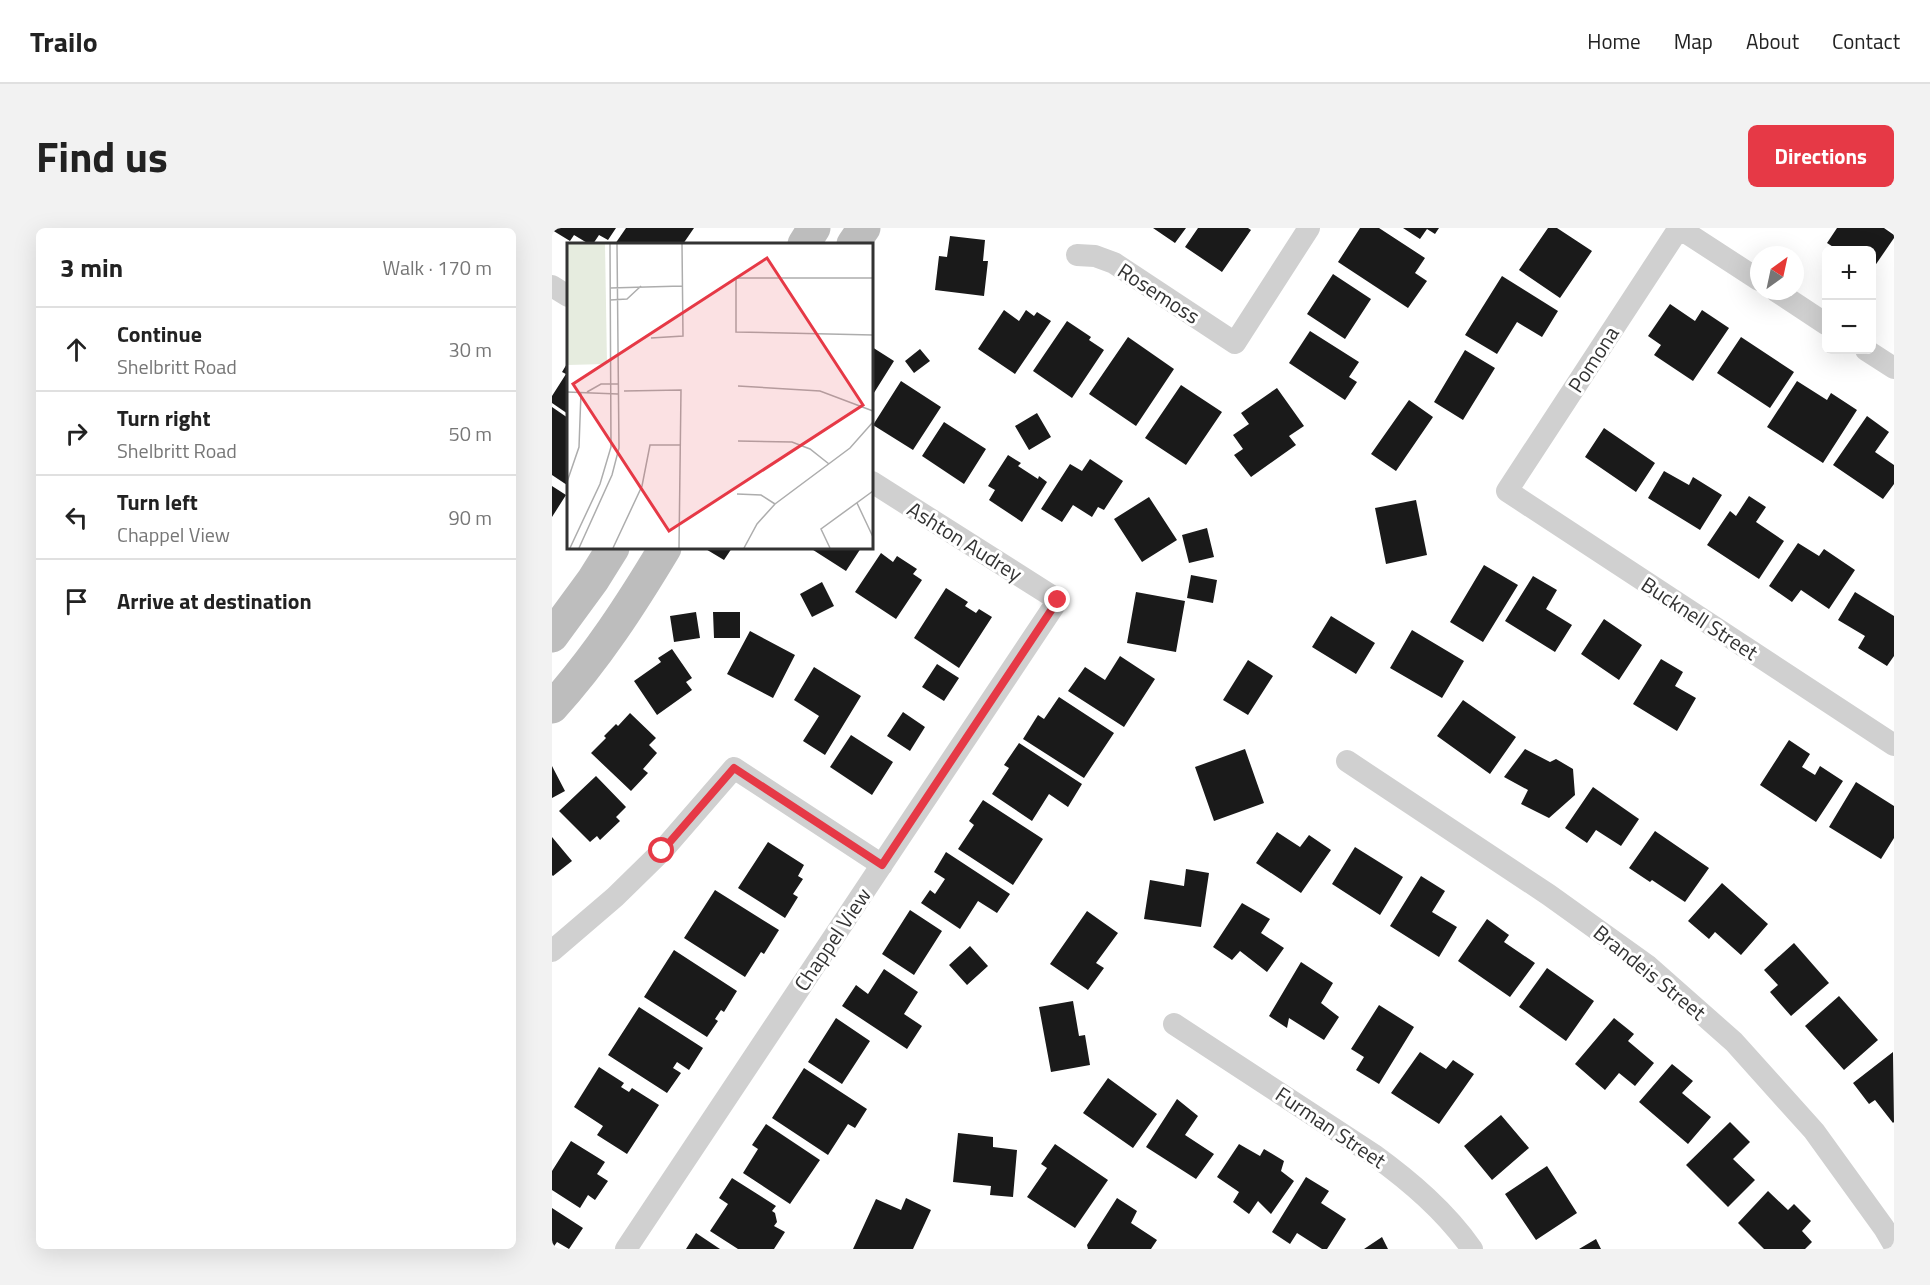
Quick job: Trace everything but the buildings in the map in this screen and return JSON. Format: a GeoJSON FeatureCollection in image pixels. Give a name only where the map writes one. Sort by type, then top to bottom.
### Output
{"type":"FeatureCollection","features":[{"type":"Feature","properties":{"kind":"main road"},"geometry":{"type":"LineString","coordinates":[[805,243],[814,228]]}},
{"type":"Feature","properties":{"kind":"main road"},"geometry":{"type":"LineString","coordinates":[[854,243],[864,228]]}},
{"type":"Feature","properties":{"kind":"main road"},"geometry":{"type":"LineString","coordinates":[[552,636],[612,549]]}},
{"type":"Feature","properties":{"kind":"main road"},"geometry":{"type":"LineString","coordinates":[[552,707],[572,686],[630,605],[664,549]]}},
{"type":"Feature","properties":{"kind":"street","name":"Rosemoss"},"geometry":{"type":"LineString","coordinates":[[1077,255],[1095,256],[1114,264],[1235,344],[1308,228]]}},
{"type":"Feature","properties":{"kind":"street"},"geometry":{"type":"LineString","coordinates":[[1679,228],[1750,274]]}},
{"type":"Feature","properties":{"kind":"street","name":"Pomona"},"geometry":{"type":"LineString","coordinates":[[1507,491],[1679,228]]}},
{"type":"Feature","properties":{"kind":"street"},"geometry":{"type":"LineString","coordinates":[[1790,300],[1822,321]]}},
{"type":"Feature","properties":{"kind":"street"},"geometry":{"type":"LineString","coordinates":[[1872,354],[1894,368]]}},
{"type":"Feature","properties":{"kind":"street","name":"Ashton Audrey"},"geometry":{"type":"LineString","coordinates":[[873,483],[1058,600]]}},
{"type":"Feature","properties":{"kind":"street","name":"Bucknell Street"},"geometry":{"type":"LineString","coordinates":[[1507,491],[1894,745]]}},
{"type":"Feature","properties":{"kind":"street","name":"Chappel View"},"geometry":{"type":"LineString","coordinates":[[626,1249],[1058,600]]}},
{"type":"Feature","properties":{"kind":"street","name":"Brandeis Street"},"geometry":{"type":"LineString","coordinates":[[1347,761],[1549,895],[1639,960],[1734,1042],[1814,1131],[1894,1245]]}},
{"type":"Feature","properties":{"kind":"street"},"geometry":{"type":"LineString","coordinates":[[552,951],[615,897],[662,851],[734,768],[882,865]]}},
{"type":"Feature","properties":{"kind":"street","name":"Furman Street"},"geometry":{"type":"LineString","coordinates":[[1174,1024],[1374,1155],[1405,1178],[1434,1203],[1472,1249]]}},
{"type":"Feature","properties":{"kind":"route"},"geometry":{"type":"LineString","coordinates":[[662,851],[734,768],[882,865],[1058,600]]}}]}
